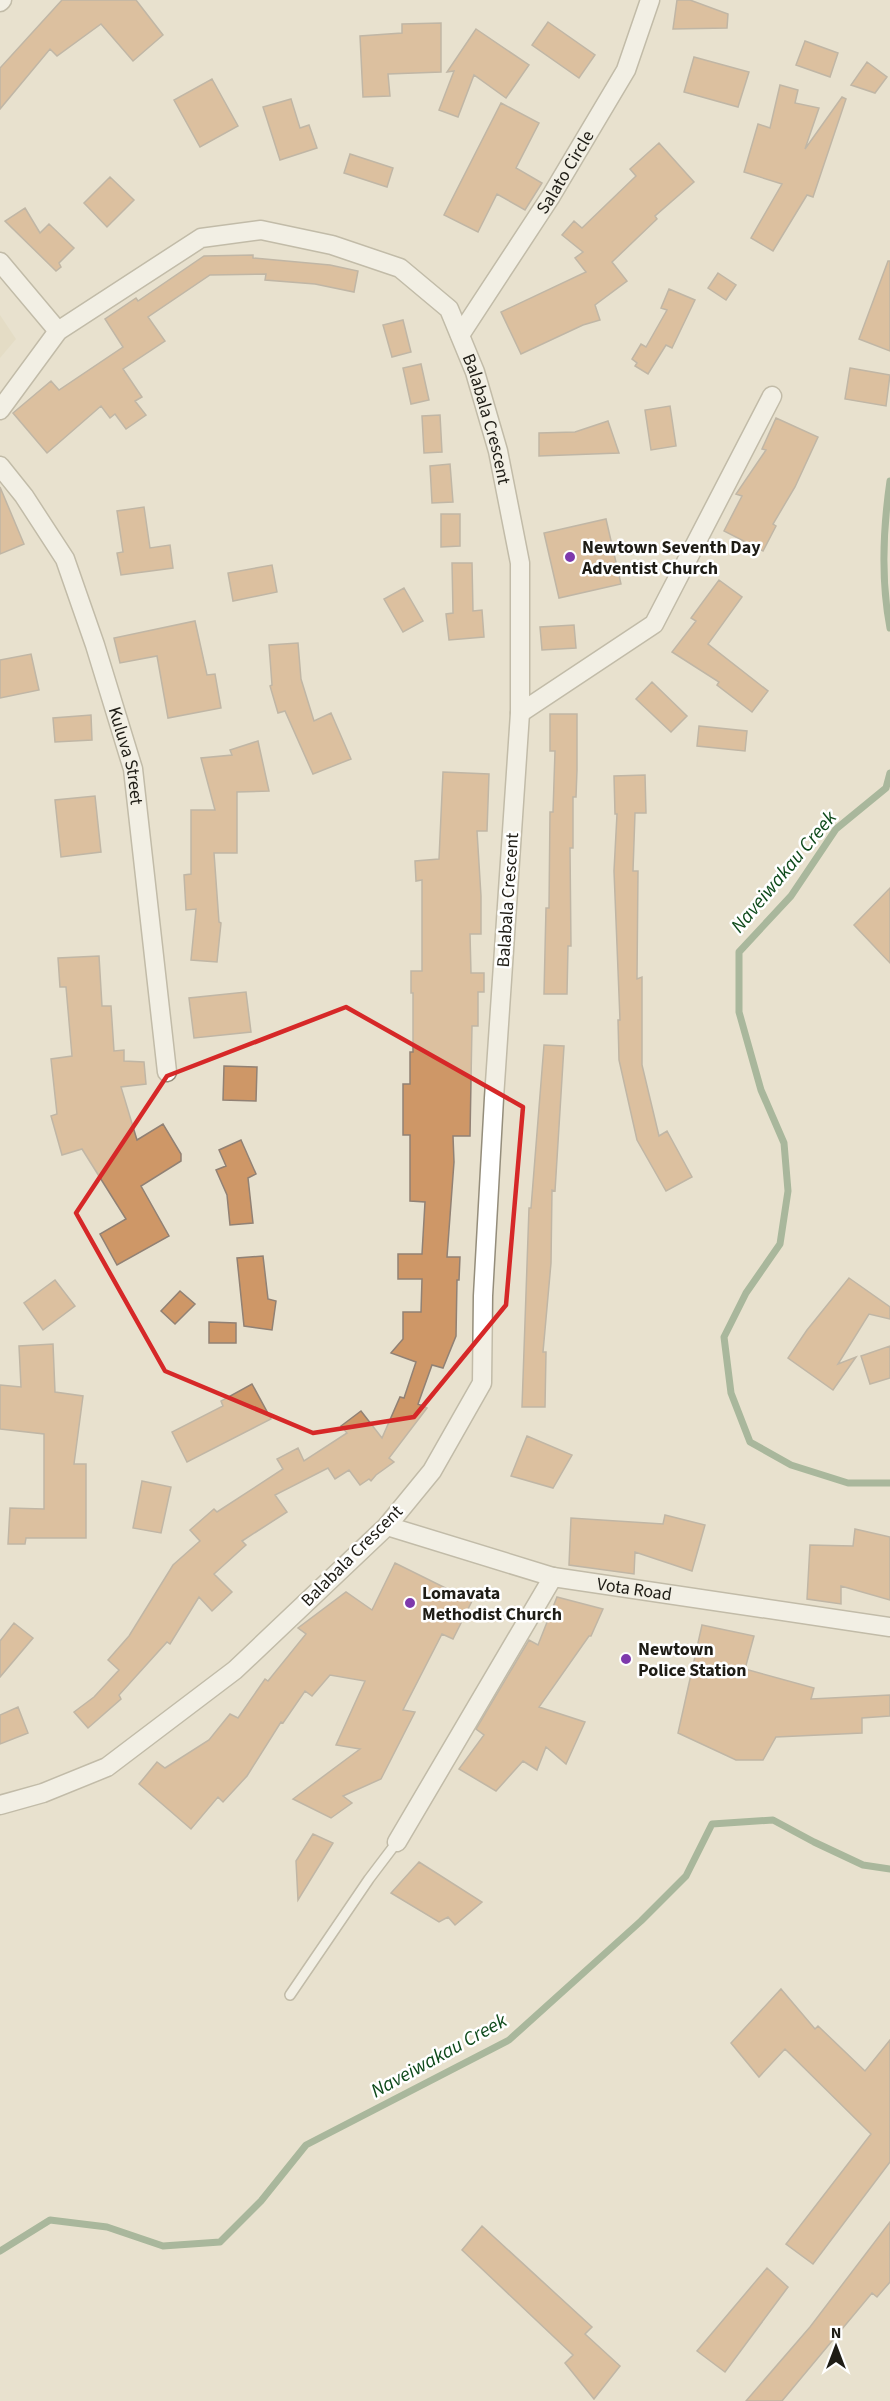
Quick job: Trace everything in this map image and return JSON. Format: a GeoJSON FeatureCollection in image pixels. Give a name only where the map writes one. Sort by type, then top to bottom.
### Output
{"type":"FeatureCollection","features":[{"type":"Feature","properties":{"kind":"street","name":"Salato Circle"},"geometry":{"type":"LineString","coordinates":[[460,335],[551,196],[626,70],[650,0]]}},
{"type":"Feature","properties":{"kind":"street","name":"Balabala Crescent"},"geometry":{"type":"LineString","coordinates":[[0,410],[58,331],[201,238],[261,230],[333,245],[400,268],[449,309],[475,372],[498,451],[520,563],[520,713],[494,1098],[483,1296],[482,1383],[432,1471],[387,1526],[235,1670],[107,1767],[43,1794],[0,1804]]}},
{"type":"Feature","properties":{"kind":"street"},"geometry":{"type":"LineString","coordinates":[[0,262],[58,331]]}},
{"type":"Feature","properties":{"kind":"street"},"geometry":{"type":"LineString","coordinates":[[520,713],[654,624],[772,396]]}},
{"type":"Feature","properties":{"kind":"street","name":"Kuluva Street"},"geometry":{"type":"LineString","coordinates":[[0,466],[24,496],[65,560],[95,645],[133,769],[167,1072]]}},
{"type":"Feature","properties":{"kind":"street","name":"Vota Road"},"geometry":{"type":"LineString","coordinates":[[387,1526],[554,1577],[890,1627]]}},
{"type":"Feature","properties":{"kind":"street"},"geometry":{"type":"LineString","coordinates":[[397,1842],[554,1577]]}},
{"type":"Feature","properties":{"kind":"lane"},"geometry":{"type":"LineString","coordinates":[[290,1995],[397,1842]]}},
{"type":"Feature","properties":{"kind":"highlighted area"},"geometry":{"type":"Polygon","coordinates":[[[346,1007],[523,1107],[506,1305],[414,1417],[313,1433],[165,1371],[76,1213],[167,1076],[346,1007]]]}},
{"type":"Feature","properties":{"kind":"shaded area"},"geometry":{"type":"Polygon","coordinates":[[[0,315],[16,339],[0,358],[0,315]]]}},
{"type":"Feature","properties":{"kind":"building"},"geometry":{"type":"Polygon","coordinates":[[[62,0],[136,0],[163,35],[133,61],[101,24],[57,56],[50,49],[0,109],[0,68],[62,0]]]}},
{"type":"Feature","properties":{"kind":"building"},"geometry":{"type":"Polygon","coordinates":[[[677,0],[690,0],[728,14],[727,28],[673,29],[677,0]]]}},
{"type":"Feature","properties":{"kind":"building"},"geometry":{"type":"Polygon","coordinates":[[[548,22],[595,55],[579,78],[532,45],[548,22]]]}},
{"type":"Feature","properties":{"kind":"building"},"geometry":{"type":"Polygon","coordinates":[[[441,23],[441,72],[388,74],[390,96],[363,97],[360,36],[402,33],[402,24],[441,23]]]}},
{"type":"Feature","properties":{"kind":"building"},"geometry":{"type":"Polygon","coordinates":[[[476,29],[529,65],[506,98],[474,75],[458,117],[439,110],[454,71],[447,72],[476,29]]]}},
{"type":"Feature","properties":{"kind":"building"},"geometry":{"type":"Polygon","coordinates":[[[805,41],[838,53],[830,77],[796,65],[805,41]]]}},
{"type":"Feature","properties":{"kind":"building"},"geometry":{"type":"Polygon","coordinates":[[[694,57],[749,72],[738,107],[684,92],[694,57]]]}},
{"type":"Feature","properties":{"kind":"building"},"geometry":{"type":"Polygon","coordinates":[[[867,62],[887,77],[875,93],[851,85],[867,62]]]}},
{"type":"Feature","properties":{"kind":"building"},"geometry":{"type":"Polygon","coordinates":[[[212,79],[238,126],[200,147],[174,100],[212,79]]]}},
{"type":"Feature","properties":{"kind":"building"},"geometry":{"type":"Polygon","coordinates":[[[780,85],[798,90],[795,103],[819,108],[805,149],[842,97],[846,99],[813,197],[807,195],[773,251],[751,238],[782,184],[744,172],[758,124],[770,128],[780,85]]]}},
{"type":"Feature","properties":{"kind":"building"},"geometry":{"type":"Polygon","coordinates":[[[291,99],[300,128],[309,125],[317,148],[280,160],[263,107],[291,99]]]}},
{"type":"Feature","properties":{"kind":"building"},"geometry":{"type":"Polygon","coordinates":[[[501,103],[539,123],[516,168],[542,183],[525,210],[497,194],[478,232],[444,215],[501,103]]]}},
{"type":"Feature","properties":{"kind":"building"},"geometry":{"type":"Polygon","coordinates":[[[659,143],[694,182],[655,216],[657,219],[612,262],[627,281],[595,305],[600,320],[583,325],[521,354],[501,312],[586,272],[575,258],[583,252],[562,235],[574,221],[582,228],[636,176],[630,169],[659,143]]]}},
{"type":"Feature","properties":{"kind":"building"},"geometry":{"type":"Polygon","coordinates":[[[350,154],[393,168],[387,187],[344,173],[350,154]]]}},
{"type":"Feature","properties":{"kind":"building"},"geometry":{"type":"Polygon","coordinates":[[[110,177],[134,200],[107,227],[84,203],[110,177]]]}},
{"type":"Feature","properties":{"kind":"building"},"geometry":{"type":"Polygon","coordinates":[[[25,208],[40,233],[49,224],[74,248],[59,263],[61,267],[56,271],[5,221],[25,208]]]}},
{"type":"Feature","properties":{"kind":"building"},"geometry":{"type":"Polygon","coordinates":[[[253,255],[253,258],[330,265],[358,271],[354,292],[315,284],[265,280],[266,274],[210,275],[148,317],[165,341],[123,369],[142,397],[135,401],[146,415],[126,429],[115,414],[110,418],[101,406],[47,453],[13,413],[51,381],[59,390],[123,347],[105,319],[136,298],[138,301],[204,256],[253,255]]]}},
{"type":"Feature","properties":{"kind":"building"},"geometry":{"type":"Polygon","coordinates":[[[888,261],[890,261],[890,351],[859,339],[888,261]]]}},
{"type":"Feature","properties":{"kind":"building"},"geometry":{"type":"Polygon","coordinates":[[[718,273],[736,285],[726,300],[708,288],[718,273]]]}},
{"type":"Feature","properties":{"kind":"building"},"geometry":{"type":"Polygon","coordinates":[[[669,289],[695,300],[672,348],[666,345],[648,374],[635,366],[637,363],[632,359],[641,344],[646,347],[667,310],[661,308],[669,289]]]}},
{"type":"Feature","properties":{"kind":"building"},"geometry":{"type":"Polygon","coordinates":[[[403,320],[411,352],[392,357],[383,325],[403,320]]]}},
{"type":"Feature","properties":{"kind":"building"},"geometry":{"type":"Polygon","coordinates":[[[421,364],[429,400],[411,404],[403,368],[421,364]]]}},
{"type":"Feature","properties":{"kind":"building"},"geometry":{"type":"Polygon","coordinates":[[[850,368],[890,375],[886,406],[845,399],[850,368]]]}},
{"type":"Feature","properties":{"kind":"building"},"geometry":{"type":"Polygon","coordinates":[[[670,406],[676,446],[651,450],[645,410],[670,406]]]}},
{"type":"Feature","properties":{"kind":"building"},"geometry":{"type":"Polygon","coordinates":[[[440,415],[442,452],[424,453],[422,416],[440,415]]]}},
{"type":"Feature","properties":{"kind":"building"},"geometry":{"type":"Polygon","coordinates":[[[776,418],[818,437],[795,487],[773,524],[776,526],[763,551],[724,531],[742,496],[736,494],[766,450],[762,449],[776,418]]]}},
{"type":"Feature","properties":{"kind":"building"},"geometry":{"type":"Polygon","coordinates":[[[608,421],[619,453],[539,456],[539,433],[575,432],[608,421]]]}},
{"type":"Feature","properties":{"kind":"building"},"geometry":{"type":"Polygon","coordinates":[[[450,464],[453,502],[432,503],[430,466],[450,464]]]}},
{"type":"Feature","properties":{"kind":"building"},"geometry":{"type":"Polygon","coordinates":[[[0,487],[24,544],[0,554],[0,487]]]}},
{"type":"Feature","properties":{"kind":"building"},"geometry":{"type":"Polygon","coordinates":[[[144,507],[150,548],[170,545],[173,568],[121,575],[117,553],[123,552],[117,511],[144,507]]]}},
{"type":"Feature","properties":{"kind":"building"},"geometry":{"type":"Polygon","coordinates":[[[441,514],[460,514],[460,546],[441,547],[441,514]]]}},
{"type":"Feature","properties":{"kind":"building"},"geometry":{"type":"Polygon","coordinates":[[[606,519],[621,584],[559,598],[544,533],[606,519]]]}},
{"type":"Feature","properties":{"kind":"building"},"geometry":{"type":"Polygon","coordinates":[[[452,563],[472,563],[473,611],[482,610],[484,637],[449,640],[446,614],[453,613],[452,563]]]}},
{"type":"Feature","properties":{"kind":"building"},"geometry":{"type":"Polygon","coordinates":[[[272,565],[277,592],[233,601],[228,573],[272,565]]]}},
{"type":"Feature","properties":{"kind":"building"},"geometry":{"type":"Polygon","coordinates":[[[719,580],[742,597],[708,644],[768,691],[752,712],[717,685],[719,682],[672,652],[696,621],[691,618],[719,580]]]}},
{"type":"Feature","properties":{"kind":"building"},"geometry":{"type":"Polygon","coordinates":[[[404,588],[423,621],[403,632],[384,599],[404,588]]]}},
{"type":"Feature","properties":{"kind":"building"},"geometry":{"type":"Polygon","coordinates":[[[195,621],[207,675],[215,674],[221,708],[168,718],[157,656],[120,663],[114,638],[195,621]]]}},
{"type":"Feature","properties":{"kind":"building"},"geometry":{"type":"Polygon","coordinates":[[[574,625],[576,648],[542,650],[540,627],[574,625]]]}},
{"type":"Feature","properties":{"kind":"building"},"geometry":{"type":"Polygon","coordinates":[[[298,643],[301,679],[314,721],[331,713],[351,759],[313,774],[285,711],[278,713],[270,686],[272,685],[269,645],[298,643]]]}},
{"type":"Feature","properties":{"kind":"building"},"geometry":{"type":"Polygon","coordinates":[[[31,654],[39,690],[0,698],[0,660],[31,654]]]}},
{"type":"Feature","properties":{"kind":"building"},"geometry":{"type":"Polygon","coordinates":[[[652,682],[687,716],[671,732],[636,699],[652,682]]]}},
{"type":"Feature","properties":{"kind":"building"},"geometry":{"type":"Polygon","coordinates":[[[550,714],[577,714],[576,797],[573,797],[573,848],[570,848],[571,946],[568,946],[567,994],[544,994],[546,908],[549,908],[550,812],[553,812],[555,751],[550,751],[550,714]]]}},
{"type":"Feature","properties":{"kind":"building"},"geometry":{"type":"Polygon","coordinates":[[[91,715],[92,740],[55,742],[53,718],[91,715]]]}},
{"type":"Feature","properties":{"kind":"building"},"geometry":{"type":"Polygon","coordinates":[[[699,726],[747,731],[745,751],[697,746],[699,726]]]}},
{"type":"Feature","properties":{"kind":"building"},"geometry":{"type":"Polygon","coordinates":[[[258,741],[269,791],[237,792],[237,853],[214,853],[219,922],[221,923],[217,962],[191,960],[196,909],[186,910],[184,875],[191,874],[191,810],[215,810],[201,758],[232,755],[230,750],[258,741]]]}},
{"type":"Feature","properties":{"kind":"building"},"geometry":{"type":"Polygon","coordinates":[[[443,772],[489,774],[487,831],[477,831],[481,934],[470,934],[471,973],[484,973],[484,992],[478,992],[478,1026],[472,1026],[470,1136],[453,1136],[454,1162],[447,1257],[460,1257],[459,1280],[457,1280],[456,1336],[443,1368],[432,1365],[418,1404],[427,1408],[389,1458],[394,1462],[371,1481],[369,1479],[360,1485],[349,1470],[335,1479],[328,1468],[275,1495],[287,1512],[242,1541],[246,1545],[214,1574],[232,1592],[212,1611],[199,1597],[170,1644],[167,1642],[119,1695],[121,1699],[88,1728],[74,1712],[94,1697],[119,1670],[108,1660],[129,1636],[173,1565],[200,1541],[190,1530],[214,1509],[217,1512],[283,1469],[277,1459],[298,1448],[304,1461],[347,1433],[341,1426],[361,1411],[382,1438],[400,1397],[404,1398],[416,1362],[391,1353],[403,1339],[403,1312],[421,1312],[422,1279],[398,1279],[398,1254],[422,1254],[425,1202],[410,1201],[410,1135],[403,1135],[403,1084],[410,1084],[410,1052],[413,1052],[411,971],[422,971],[422,880],[416,881],[415,861],[439,859],[443,772]]]}},
{"type":"Feature","properties":{"kind":"building"},"geometry":{"type":"Polygon","coordinates":[[[645,775],[646,813],[635,813],[633,871],[638,871],[637,979],[642,977],[642,1065],[659,1136],[667,1131],[692,1177],[666,1191],[637,1140],[619,1060],[618,1020],[620,1020],[614,871],[617,814],[615,814],[614,776],[645,775]]]}},
{"type":"Feature","properties":{"kind":"building"},"geometry":{"type":"Polygon","coordinates":[[[95,796],[101,852],[61,857],[55,800],[95,796]]]}},
{"type":"Feature","properties":{"kind":"building"},"geometry":{"type":"Polygon","coordinates":[[[890,888],[890,963],[854,925],[890,888]]]}},
{"type":"Feature","properties":{"kind":"building"},"geometry":{"type":"Polygon","coordinates":[[[99,956],[102,1006],[111,1006],[114,1051],[124,1050],[124,1061],[144,1062],[146,1084],[121,1087],[137,1140],[163,1124],[181,1154],[181,1161],[141,1186],[169,1236],[117,1265],[100,1234],[126,1219],[82,1149],[62,1155],[51,1116],[57,1114],[51,1059],[72,1056],[66,987],[60,987],[58,958],[99,956]]]}},
{"type":"Feature","properties":{"kind":"building"},"geometry":{"type":"Polygon","coordinates":[[[246,992],[251,1032],[194,1038],[189,998],[246,992]]]}},
{"type":"Feature","properties":{"kind":"building"},"geometry":{"type":"Polygon","coordinates":[[[544,1045],[564,1046],[555,1191],[552,1190],[551,1263],[543,1352],[546,1352],[545,1407],[522,1407],[529,1208],[531,1208],[544,1045]]]}},
{"type":"Feature","properties":{"kind":"building"},"geometry":{"type":"Polygon","coordinates":[[[224,1066],[257,1067],[256,1101],[223,1100],[224,1066]]]}},
{"type":"Feature","properties":{"kind":"building"},"geometry":{"type":"Polygon","coordinates":[[[241,1140],[256,1174],[248,1178],[253,1223],[230,1225],[227,1195],[216,1170],[226,1166],[219,1150],[241,1140]]]}},
{"type":"Feature","properties":{"kind":"building"},"geometry":{"type":"Polygon","coordinates":[[[263,1256],[268,1299],[276,1301],[272,1330],[244,1326],[237,1258],[263,1256]]]}},
{"type":"Feature","properties":{"kind":"building"},"geometry":{"type":"Polygon","coordinates":[[[849,1278],[890,1307],[890,1319],[869,1314],[838,1364],[856,1357],[833,1390],[788,1358],[807,1330],[849,1278]]]}},
{"type":"Feature","properties":{"kind":"building"},"geometry":{"type":"Polygon","coordinates":[[[55,1280],[75,1306],[43,1330],[24,1303],[55,1280]]]}},
{"type":"Feature","properties":{"kind":"building"},"geometry":{"type":"Polygon","coordinates":[[[180,1291],[195,1304],[175,1324],[161,1311],[180,1291]]]}},
{"type":"Feature","properties":{"kind":"building"},"geometry":{"type":"Polygon","coordinates":[[[209,1322],[236,1323],[236,1343],[209,1343],[209,1322]]]}},
{"type":"Feature","properties":{"kind":"building"},"geometry":{"type":"Polygon","coordinates":[[[53,1344],[55,1392],[83,1396],[74,1464],[86,1464],[86,1538],[26,1538],[25,1544],[8,1544],[10,1508],[44,1509],[44,1434],[0,1429],[0,1385],[21,1387],[19,1346],[53,1344]]]}},
{"type":"Feature","properties":{"kind":"building"},"geometry":{"type":"Polygon","coordinates":[[[890,1346],[890,1378],[870,1384],[861,1356],[890,1346]]]}},
{"type":"Feature","properties":{"kind":"building"},"geometry":{"type":"Polygon","coordinates":[[[252,1384],[271,1419],[187,1462],[172,1432],[223,1406],[221,1401],[252,1384]]]}},
{"type":"Feature","properties":{"kind":"building"},"geometry":{"type":"Polygon","coordinates":[[[527,1436],[572,1455],[553,1488],[511,1476],[527,1436]]]}},
{"type":"Feature","properties":{"kind":"building"},"geometry":{"type":"Polygon","coordinates":[[[142,1481],[171,1487],[161,1533],[133,1528],[142,1481]]]}},
{"type":"Feature","properties":{"kind":"building"},"geometry":{"type":"Polygon","coordinates":[[[665,1515],[705,1525],[692,1571],[635,1552],[634,1574],[569,1565],[571,1518],[663,1524],[665,1515]]]}},
{"type":"Feature","properties":{"kind":"building"},"geometry":{"type":"Polygon","coordinates":[[[855,1529],[890,1537],[890,1600],[841,1586],[841,1604],[807,1599],[810,1545],[853,1546],[855,1529]]]}},
{"type":"Feature","properties":{"kind":"building"},"geometry":{"type":"Polygon","coordinates":[[[395,1563],[472,1601],[453,1639],[442,1634],[403,1710],[415,1712],[381,1779],[343,1796],[352,1803],[331,1818],[293,1799],[360,1749],[336,1745],[365,1681],[330,1675],[312,1696],[305,1691],[283,1723],[281,1722],[247,1776],[223,1802],[218,1797],[191,1829],[139,1784],[157,1762],[165,1768],[209,1740],[230,1714],[238,1718],[265,1679],[268,1681],[306,1634],[298,1628],[346,1592],[372,1610],[395,1563]]]}},
{"type":"Feature","properties":{"kind":"building"},"geometry":{"type":"Polygon","coordinates":[[[557,1597],[603,1609],[591,1636],[539,1707],[585,1722],[566,1764],[546,1747],[537,1770],[523,1761],[496,1791],[459,1769],[484,1735],[476,1729],[529,1640],[538,1645],[557,1597]]]}},
{"type":"Feature","properties":{"kind":"building"},"geometry":{"type":"Polygon","coordinates":[[[14,1623],[33,1638],[0,1677],[0,1641],[14,1623]]]}},
{"type":"Feature","properties":{"kind":"building"},"geometry":{"type":"Polygon","coordinates":[[[702,1625],[754,1636],[745,1669],[814,1688],[811,1699],[890,1695],[890,1716],[862,1718],[862,1733],[776,1737],[763,1760],[736,1760],[678,1733],[702,1625]]]}},
{"type":"Feature","properties":{"kind":"building"},"geometry":{"type":"Polygon","coordinates":[[[18,1707],[28,1733],[0,1744],[0,1715],[18,1707]]]}},
{"type":"Feature","properties":{"kind":"building"},"geometry":{"type":"Polygon","coordinates":[[[313,1834],[333,1843],[298,1900],[296,1861],[313,1834]]]}},
{"type":"Feature","properties":{"kind":"building"},"geometry":{"type":"Polygon","coordinates":[[[419,1862],[482,1902],[455,1925],[448,1917],[439,1922],[391,1893],[419,1862]]]}},
{"type":"Feature","properties":{"kind":"building"},"geometry":{"type":"Polygon","coordinates":[[[781,1989],[815,2029],[818,2026],[865,2071],[890,2040],[890,2162],[813,2264],[786,2244],[871,2134],[785,2049],[759,2077],[731,2043],[781,1989]]]}},
{"type":"Feature","properties":{"kind":"building"},"geometry":{"type":"Polygon","coordinates":[[[890,2222],[890,2282],[877,2297],[872,2293],[782,2401],[746,2401],[810,2327],[890,2222]]]}},
{"type":"Feature","properties":{"kind":"building"},"geometry":{"type":"Polygon","coordinates":[[[482,2226],[592,2327],[585,2334],[620,2366],[594,2399],[565,2363],[573,2355],[462,2250],[482,2226]]]}},
{"type":"Feature","properties":{"kind":"building"},"geometry":{"type":"Polygon","coordinates":[[[767,2268],[788,2287],[725,2372],[697,2351],[767,2268]]]}},
{"type":"Feature","properties":{"kind":"waterway","name":"Naveiwakau Creek"},"geometry":{"type":"LineString","coordinates":[[890,481],[884,555],[885,592],[890,628]]}},
{"type":"Feature","properties":{"kind":"waterway","name":"Naveiwakau Creek"},"geometry":{"type":"LineString","coordinates":[[890,773],[886,788],[836,829],[791,896],[739,952],[739,1012],[761,1090],[784,1143],[788,1191],[780,1244],[746,1293],[724,1337],[731,1393],[750,1442],[791,1465],[848,1483],[890,1483]]}},
{"type":"Feature","properties":{"kind":"waterway","name":"Naveiwakau Creek"},"geometry":{"type":"LineString","coordinates":[[0,2251],[50,2220],[107,2227],[163,2246],[220,2242],[261,2201],[306,2145],[509,2040],[641,1921],[686,1876],[712,1824],[773,1820],[863,1865],[890,1869]]}},
{"type":"Feature","properties":{"kind":"place","name":"Newtown Seventh Day Adventist Church"},"geometry":{"type":"Point","coordinates":[570,557]}},
{"type":"Feature","properties":{"kind":"place","name":"Lomavata Methodist Church"},"geometry":{"type":"Point","coordinates":[410,1603]}},
{"type":"Feature","properties":{"kind":"place","name":"Newtown Police Station"},"geometry":{"type":"Point","coordinates":[626,1659]}}]}
